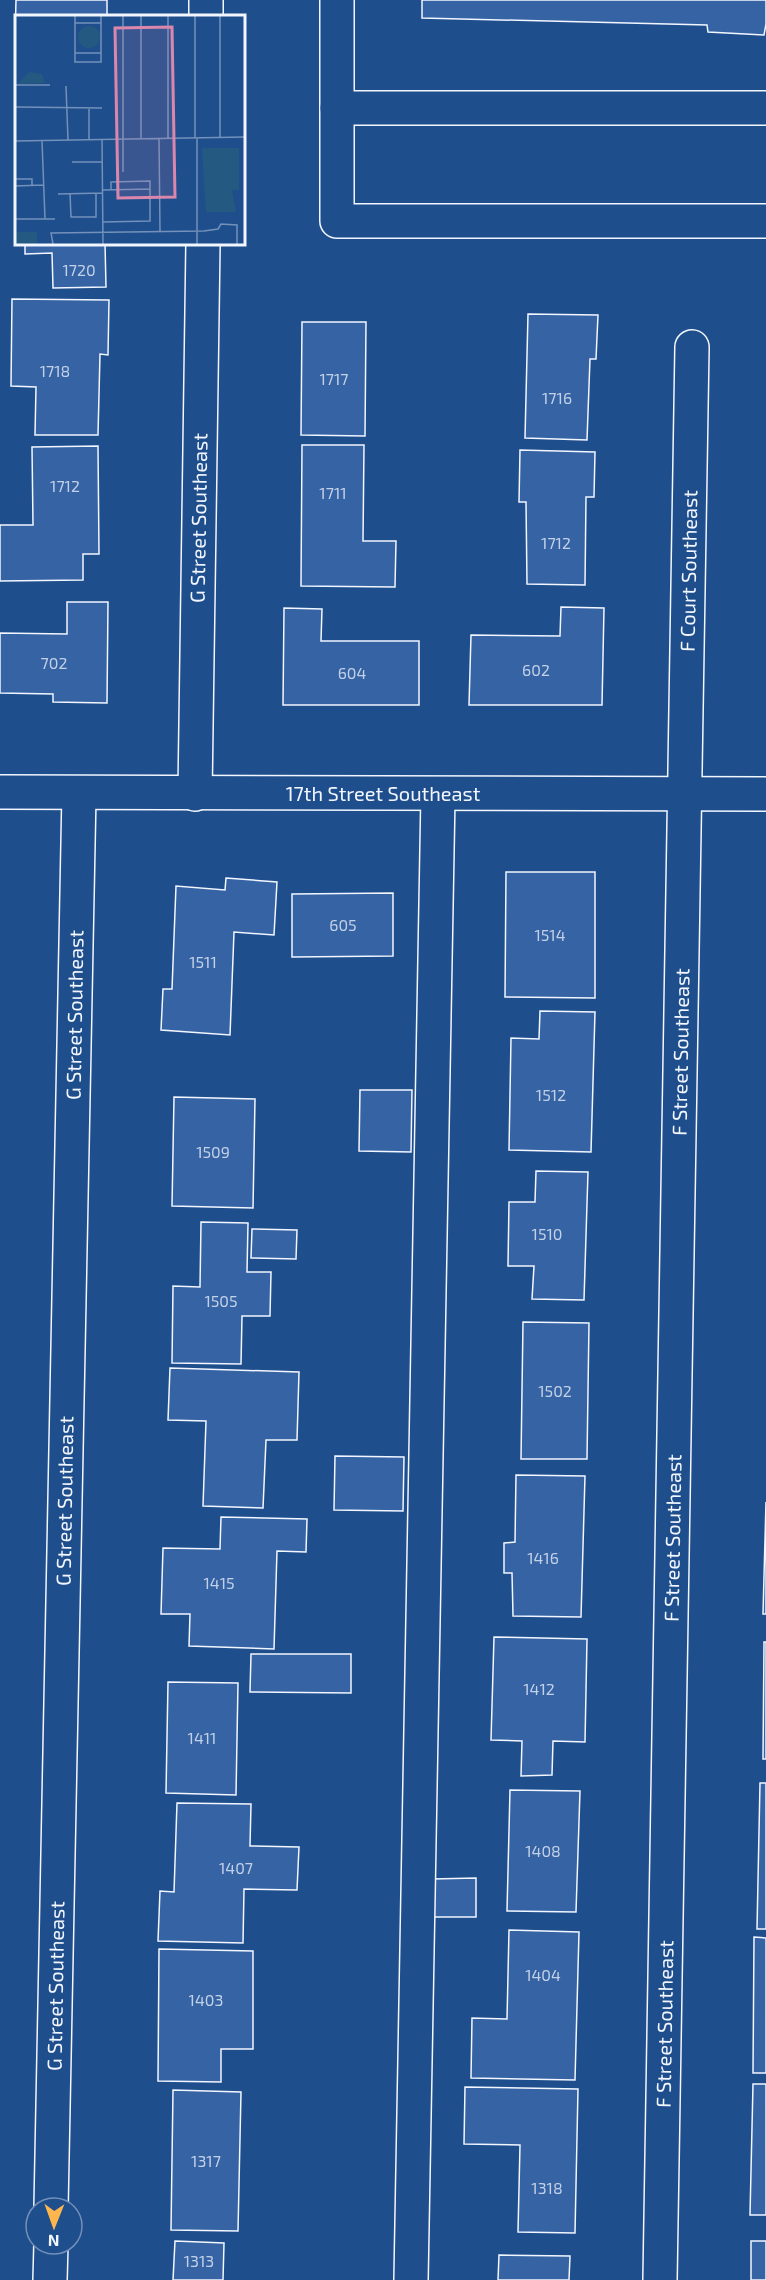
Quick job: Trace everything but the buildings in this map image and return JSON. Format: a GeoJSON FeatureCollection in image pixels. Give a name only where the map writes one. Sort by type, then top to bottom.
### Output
{"type":"FeatureCollection","features":[{"type":"Feature","properties":{"kind":"street"},"geometry":{"type":"LineString","coordinates":[[337,0],[337,221],[766,221]]}},
{"type":"Feature","properties":{"kind":"street"},"geometry":{"type":"LineString","coordinates":[[337,108],[766,108]]}},
{"type":"Feature","properties":{"kind":"street","name":"G Street Southeast"},"geometry":{"type":"LineString","coordinates":[[195,794],[203,244]]}},
{"type":"Feature","properties":{"kind":"street","name":"F Court Southeast"},"geometry":{"type":"LineString","coordinates":[[686,795],[693,347]]}},
{"type":"Feature","properties":{"kind":"street","name":"17th Street Southeast"},"geometry":{"type":"LineString","coordinates":[[0,792],[438,795],[766,794]]}},
{"type":"Feature","properties":{"kind":"street","name":"G Street Southeast"},"geometry":{"type":"LineString","coordinates":[[51,2196],[79,793]]}},
{"type":"Feature","properties":{"kind":"street"},"geometry":{"type":"LineString","coordinates":[[411,2280],[438,795]]}},
{"type":"Feature","properties":{"kind":"street","name":"F Street Southeast"},"geometry":{"type":"LineString","coordinates":[[660,2280],[686,795]]}},
{"type":"Feature","properties":{"kind":"street"},"geometry":{"type":"LineString","coordinates":[[50,2280],[51,2256]]}}]}
